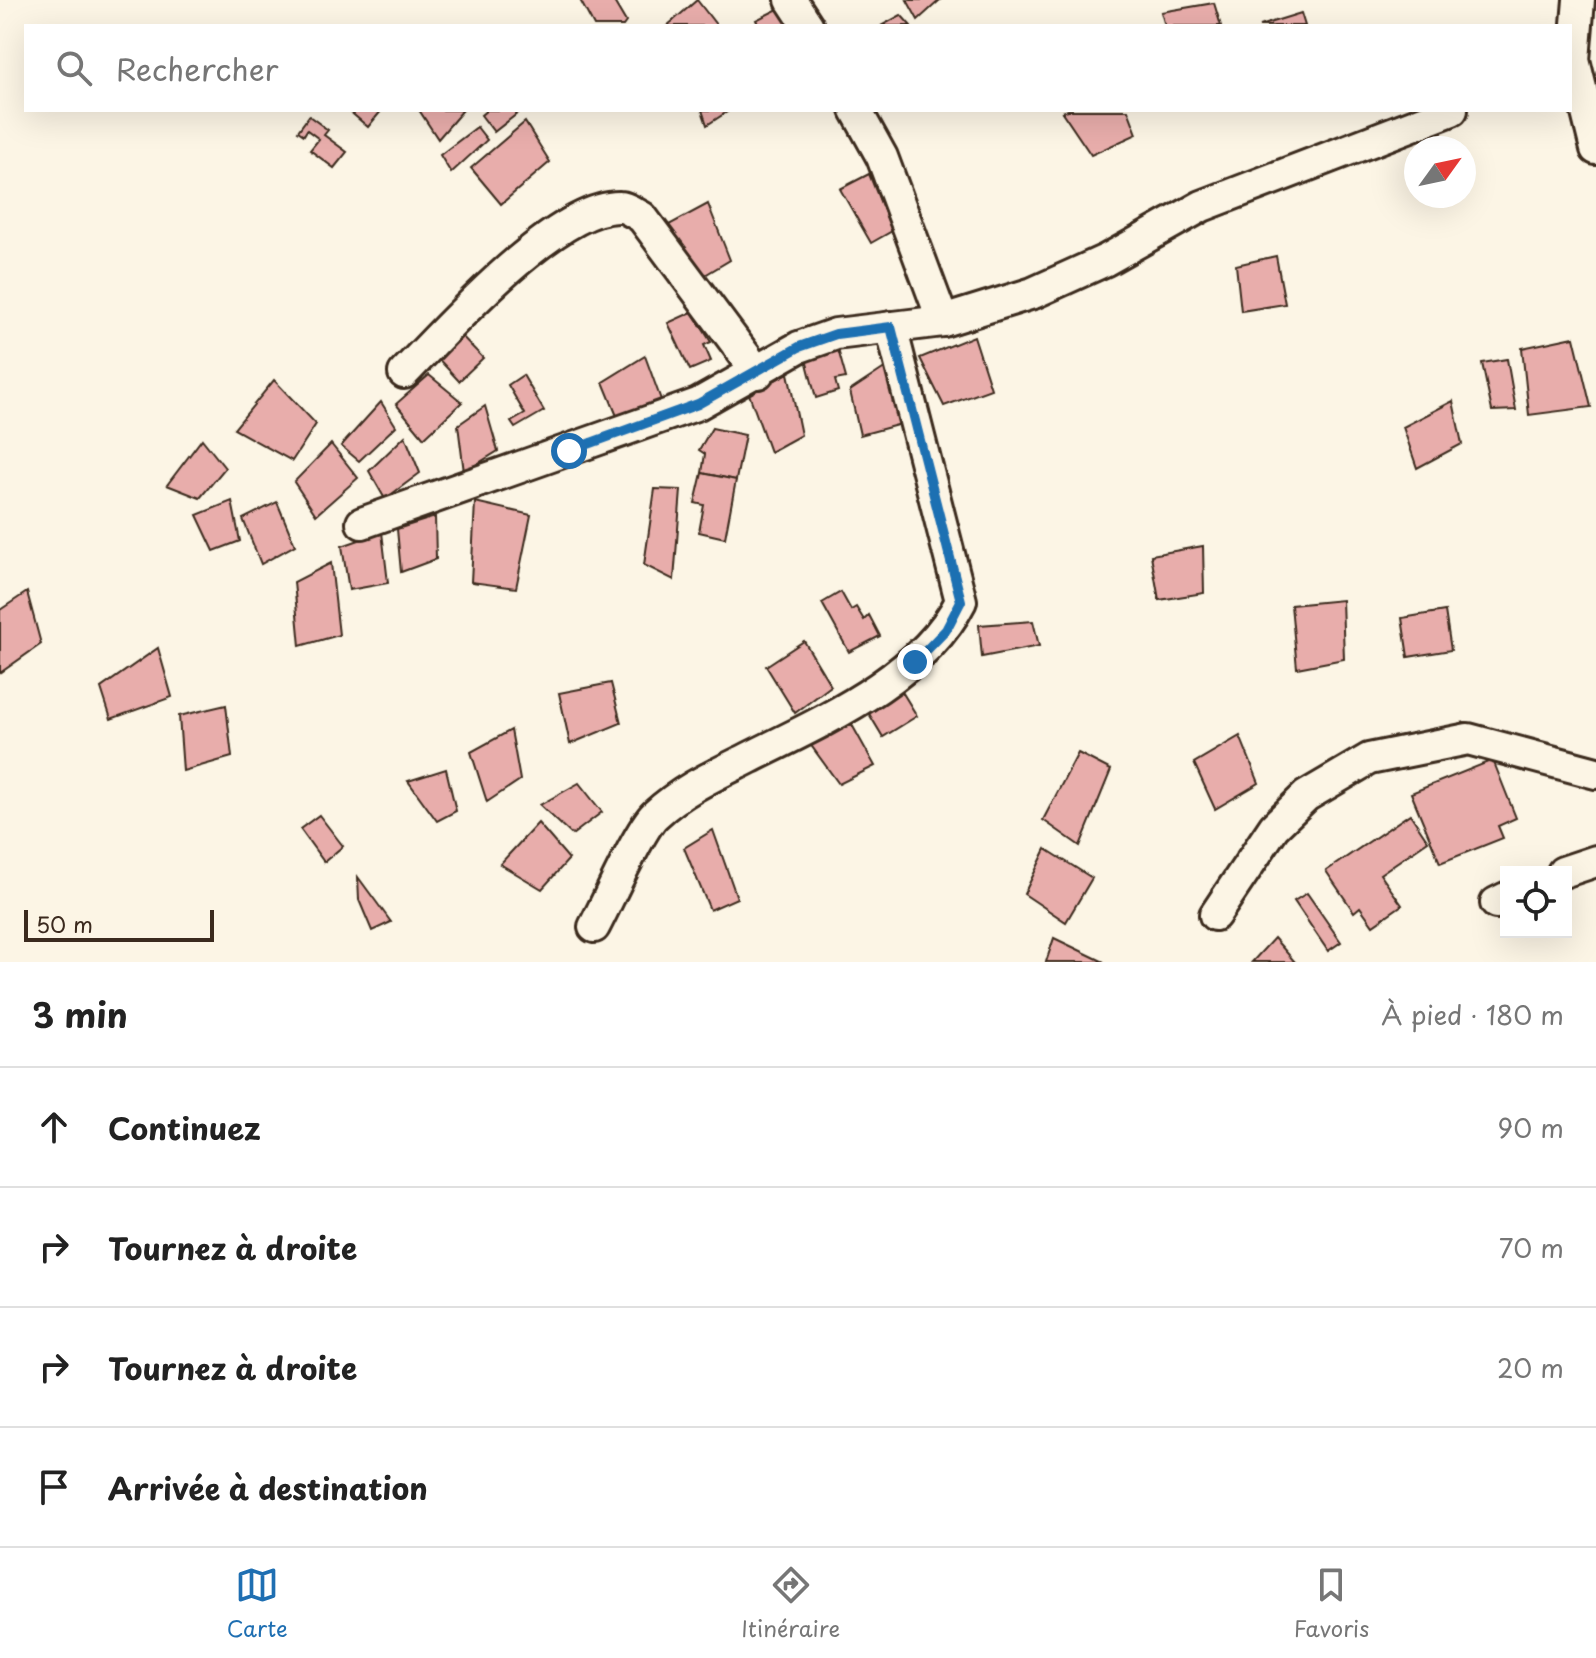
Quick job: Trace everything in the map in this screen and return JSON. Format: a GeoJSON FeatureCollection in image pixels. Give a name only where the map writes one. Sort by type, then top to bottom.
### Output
{"type":"FeatureCollection","features":[{"type":"Feature","properties":{"kind":"street"},"geometry":{"type":"LineString","coordinates":[[791,0],[807,24]]}},
{"type":"Feature","properties":{"kind":"street"},"geometry":{"type":"LineString","coordinates":[[1579,0],[1580,60],[1596,149]]}},
{"type":"Feature","properties":{"kind":"street"},"geometry":{"type":"LineString","coordinates":[[857,112],[882,157],[943,321]]}},
{"type":"Feature","properties":{"kind":"street"},"geometry":{"type":"LineString","coordinates":[[362,523],[698,404],[758,373],[799,347],[823,339],[943,321],[1033,293],[1106,260],[1228,195],[1447,112]]}},
{"type":"Feature","properties":{"kind":"street"},"geometry":{"type":"LineString","coordinates":[[404,373],[498,278],[542,243],[596,211],[623,207],[642,217],[758,373]]}},
{"type":"Feature","properties":{"kind":"street"},"geometry":{"type":"LineString","coordinates":[[594,927],[652,818],[682,791],[814,726],[915,662],[946,630],[961,601],[891,327]]}},
{"type":"Feature","properties":{"kind":"street"},"geometry":{"type":"LineString","coordinates":[[1215,915],[1274,827],[1306,796],[1369,759],[1468,739],[1596,773]]}},
{"type":"Feature","properties":{"kind":"street"},"geometry":{"type":"LineString","coordinates":[[1572,869],[1596,861]]}},
{"type":"Feature","properties":{"kind":"building"},"geometry":{"type":"Polygon","coordinates":[[[580,0],[613,0],[626,22],[624,24],[593,24],[580,0]]]}},
{"type":"Feature","properties":{"kind":"building"},"geometry":{"type":"Polygon","coordinates":[[[697,0],[715,24],[669,24],[697,0]]]}},
{"type":"Feature","properties":{"kind":"building"},"geometry":{"type":"Polygon","coordinates":[[[907,0],[940,0],[918,20],[907,0]]]}},
{"type":"Feature","properties":{"kind":"building"},"geometry":{"type":"Polygon","coordinates":[[[1214,3],[1220,24],[1164,24],[1161,12],[1214,3]]]}},
{"type":"Feature","properties":{"kind":"building"},"geometry":{"type":"Polygon","coordinates":[[[778,9],[788,24],[758,24],[756,20],[778,9]]]}},
{"type":"Feature","properties":{"kind":"building"},"geometry":{"type":"Polygon","coordinates":[[[1301,13],[1304,24],[1265,24],[1301,13]]]}},
{"type":"Feature","properties":{"kind":"building"},"geometry":{"type":"Polygon","coordinates":[[[901,15],[909,24],[885,24],[901,15]]]}},
{"type":"Feature","properties":{"kind":"building"},"geometry":{"type":"Polygon","coordinates":[[[350,112],[380,112],[368,127],[350,112]]]}},
{"type":"Feature","properties":{"kind":"building"},"geometry":{"type":"Polygon","coordinates":[[[420,112],[461,112],[438,139],[420,112]]]}},
{"type":"Feature","properties":{"kind":"building"},"geometry":{"type":"Polygon","coordinates":[[[485,112],[519,112],[494,132],[481,115],[485,112]]]}},
{"type":"Feature","properties":{"kind":"building"},"geometry":{"type":"Polygon","coordinates":[[[703,112],[727,112],[707,125],[703,112]]]}},
{"type":"Feature","properties":{"kind":"building"},"geometry":{"type":"Polygon","coordinates":[[[1062,112],[1129,112],[1137,134],[1091,155],[1062,112]]]}},
{"type":"Feature","properties":{"kind":"building"},"geometry":{"type":"Polygon","coordinates":[[[309,116],[328,130],[324,135],[347,152],[334,168],[310,150],[319,139],[307,130],[304,135],[298,131],[309,116]]]}},
{"type":"Feature","properties":{"kind":"building"},"geometry":{"type":"Polygon","coordinates":[[[525,122],[550,162],[501,204],[471,168],[525,122]]]}},
{"type":"Feature","properties":{"kind":"building"},"geometry":{"type":"Polygon","coordinates":[[[477,127],[487,140],[451,173],[440,155],[477,127]]]}},
{"type":"Feature","properties":{"kind":"building"},"geometry":{"type":"Polygon","coordinates":[[[869,174],[892,231],[871,243],[840,189],[869,174]]]}},
{"type":"Feature","properties":{"kind":"building"},"geometry":{"type":"Polygon","coordinates":[[[708,204],[730,260],[700,278],[665,227],[708,204]]]}},
{"type":"Feature","properties":{"kind":"building"},"geometry":{"type":"Polygon","coordinates":[[[1276,256],[1285,304],[1241,311],[1236,265],[1276,256]]]}},
{"type":"Feature","properties":{"kind":"building"},"geometry":{"type":"Polygon","coordinates":[[[692,312],[711,342],[704,345],[711,361],[690,370],[668,323],[692,312]]]}},
{"type":"Feature","properties":{"kind":"building"},"geometry":{"type":"Polygon","coordinates":[[[832,328],[846,378],[835,380],[838,391],[816,398],[800,336],[832,328]]]}},
{"type":"Feature","properties":{"kind":"building"},"geometry":{"type":"Polygon","coordinates":[[[455,329],[483,358],[459,381],[432,352],[455,329]]]}},
{"type":"Feature","properties":{"kind":"building"},"geometry":{"type":"Polygon","coordinates":[[[974,336],[991,389],[944,406],[920,358],[974,336]]]}},
{"type":"Feature","properties":{"kind":"building"},"geometry":{"type":"Polygon","coordinates":[[[1574,337],[1591,407],[1529,415],[1522,348],[1574,337]]]}},
{"type":"Feature","properties":{"kind":"building"},"geometry":{"type":"Polygon","coordinates":[[[645,356],[661,400],[619,421],[603,382],[645,356]]]}},
{"type":"Feature","properties":{"kind":"building"},"geometry":{"type":"Polygon","coordinates":[[[1507,359],[1516,410],[1492,411],[1482,363],[1507,359]]]}},
{"type":"Feature","properties":{"kind":"building"},"geometry":{"type":"Polygon","coordinates":[[[886,367],[901,424],[860,435],[850,391],[886,367]]]}},
{"type":"Feature","properties":{"kind":"building"},"geometry":{"type":"Polygon","coordinates":[[[788,373],[801,435],[770,452],[749,394],[788,373]]]}},
{"type":"Feature","properties":{"kind":"building"},"geometry":{"type":"Polygon","coordinates":[[[429,375],[462,402],[424,438],[396,404],[429,375]]]}},
{"type":"Feature","properties":{"kind":"building"},"geometry":{"type":"Polygon","coordinates":[[[523,375],[544,411],[515,428],[511,422],[525,414],[508,385],[523,375]]]}},
{"type":"Feature","properties":{"kind":"building"},"geometry":{"type":"Polygon","coordinates":[[[274,380],[316,424],[292,461],[234,429],[274,380]]]}},
{"type":"Feature","properties":{"kind":"building"},"geometry":{"type":"Polygon","coordinates":[[[1453,401],[1462,444],[1417,468],[1403,427],[1453,401]]]}},
{"type":"Feature","properties":{"kind":"building"},"geometry":{"type":"Polygon","coordinates":[[[381,402],[396,426],[359,461],[341,446],[381,402]]]}},
{"type":"Feature","properties":{"kind":"building"},"geometry":{"type":"Polygon","coordinates":[[[485,406],[498,451],[464,472],[458,425],[485,406]]]}},
{"type":"Feature","properties":{"kind":"building"},"geometry":{"type":"Polygon","coordinates":[[[712,428],[745,435],[736,480],[702,473],[705,454],[699,450],[712,428]]]}},
{"type":"Feature","properties":{"kind":"building"},"geometry":{"type":"Polygon","coordinates":[[[405,436],[420,473],[385,499],[369,471],[405,436]]]}},
{"type":"Feature","properties":{"kind":"building"},"geometry":{"type":"Polygon","coordinates":[[[202,439],[225,468],[200,498],[167,485],[202,439]]]}},
{"type":"Feature","properties":{"kind":"building"},"geometry":{"type":"Polygon","coordinates":[[[331,444],[358,478],[316,515],[294,482],[331,444]]]}},
{"type":"Feature","properties":{"kind":"building"},"geometry":{"type":"Polygon","coordinates":[[[702,473],[736,480],[725,538],[699,532],[704,505],[695,503],[702,473]]]}},
{"type":"Feature","properties":{"kind":"building"},"geometry":{"type":"Polygon","coordinates":[[[655,489],[681,490],[674,580],[644,565],[655,489]]]}},
{"type":"Feature","properties":{"kind":"building"},"geometry":{"type":"Polygon","coordinates":[[[232,501],[240,541],[214,551],[197,515],[232,501]]]}},
{"type":"Feature","properties":{"kind":"building"},"geometry":{"type":"Polygon","coordinates":[[[277,502],[295,545],[261,564],[243,519],[277,502]]]}},
{"type":"Feature","properties":{"kind":"building"},"geometry":{"type":"Polygon","coordinates":[[[475,502],[531,515],[516,588],[471,582],[475,502]]]}},
{"type":"Feature","properties":{"kind":"building"},"geometry":{"type":"Polygon","coordinates":[[[435,517],[436,559],[401,572],[397,529],[435,517]]]}},
{"type":"Feature","properties":{"kind":"building"},"geometry":{"type":"Polygon","coordinates":[[[382,532],[388,583],[349,590],[342,546],[382,532]]]}},
{"type":"Feature","properties":{"kind":"building"},"geometry":{"type":"Polygon","coordinates":[[[1203,546],[1204,593],[1159,600],[1151,555],[1203,546]]]}},
{"type":"Feature","properties":{"kind":"building"},"geometry":{"type":"Polygon","coordinates":[[[331,563],[339,635],[300,646],[294,582],[331,563]]]}},
{"type":"Feature","properties":{"kind":"building"},"geometry":{"type":"Polygon","coordinates":[[[27,592],[41,644],[0,673],[0,610],[27,592]]]}},
{"type":"Feature","properties":{"kind":"building"},"geometry":{"type":"Polygon","coordinates":[[[841,592],[851,610],[856,607],[864,620],[869,615],[880,636],[849,652],[822,603],[841,592]]]}},
{"type":"Feature","properties":{"kind":"building"},"geometry":{"type":"Polygon","coordinates":[[[1342,600],[1344,659],[1297,668],[1291,605],[1342,600]]]}},
{"type":"Feature","properties":{"kind":"building"},"geometry":{"type":"Polygon","coordinates":[[[1445,611],[1451,650],[1408,657],[1402,618],[1445,611]]]}},
{"type":"Feature","properties":{"kind":"building"},"geometry":{"type":"Polygon","coordinates":[[[1033,621],[1039,646],[982,657],[979,625],[1033,621]]]}},
{"type":"Feature","properties":{"kind":"building"},"geometry":{"type":"Polygon","coordinates":[[[804,641],[831,686],[795,713],[766,666],[804,641]]]}},
{"type":"Feature","properties":{"kind":"building"},"geometry":{"type":"Polygon","coordinates":[[[158,648],[172,697],[111,719],[101,688],[158,648]]]}},
{"type":"Feature","properties":{"kind":"building"},"geometry":{"type":"Polygon","coordinates":[[[893,677],[917,716],[883,737],[859,697],[893,677]]]}},
{"type":"Feature","properties":{"kind":"building"},"geometry":{"type":"Polygon","coordinates":[[[611,683],[621,723],[570,744],[559,693],[611,683]]]}},
{"type":"Feature","properties":{"kind":"building"},"geometry":{"type":"Polygon","coordinates":[[[226,705],[232,757],[183,771],[179,716],[226,705]]]}},
{"type":"Feature","properties":{"kind":"building"},"geometry":{"type":"Polygon","coordinates":[[[851,723],[875,766],[839,784],[810,744],[851,723]]]}},
{"type":"Feature","properties":{"kind":"building"},"geometry":{"type":"Polygon","coordinates":[[[511,730],[520,780],[487,802],[471,752],[511,730]]]}},
{"type":"Feature","properties":{"kind":"building"},"geometry":{"type":"Polygon","coordinates":[[[1240,736],[1259,783],[1215,809],[1194,763],[1240,736]]]}},
{"type":"Feature","properties":{"kind":"building"},"geometry":{"type":"Polygon","coordinates":[[[1078,753],[1111,770],[1080,846],[1043,820],[1078,753]]]}},
{"type":"Feature","properties":{"kind":"building"},"geometry":{"type":"Polygon","coordinates":[[[1493,760],[1516,818],[1498,826],[1503,838],[1440,863],[1411,793],[1493,760]]]}},
{"type":"Feature","properties":{"kind":"building"},"geometry":{"type":"Polygon","coordinates":[[[446,769],[456,811],[437,821],[408,781],[446,769]]]}},
{"type":"Feature","properties":{"kind":"building"},"geometry":{"type":"Polygon","coordinates":[[[579,783],[602,812],[572,835],[540,805],[579,783]]]}},
{"type":"Feature","properties":{"kind":"building"},"geometry":{"type":"Polygon","coordinates":[[[1410,814],[1428,841],[1380,874],[1402,905],[1373,925],[1360,907],[1354,912],[1326,871],[1410,814]]]}},
{"type":"Feature","properties":{"kind":"building"},"geometry":{"type":"Polygon","coordinates":[[[319,815],[343,846],[324,862],[300,829],[319,815]]]}},
{"type":"Feature","properties":{"kind":"building"},"geometry":{"type":"Polygon","coordinates":[[[538,823],[569,859],[542,889],[500,864],[538,823]]]}},
{"type":"Feature","properties":{"kind":"building"},"geometry":{"type":"Polygon","coordinates":[[[713,830],[737,898],[710,910],[684,848],[713,830]]]}},
{"type":"Feature","properties":{"kind":"building"},"geometry":{"type":"Polygon","coordinates":[[[1046,849],[1092,878],[1066,922],[1024,894],[1046,849]]]}},
{"type":"Feature","properties":{"kind":"building"},"geometry":{"type":"Polygon","coordinates":[[[358,877],[391,922],[372,931],[359,900],[358,877]]]}},
{"type":"Feature","properties":{"kind":"building"},"geometry":{"type":"Polygon","coordinates":[[[1307,893],[1341,942],[1328,951],[1294,901],[1307,893]]]}},
{"type":"Feature","properties":{"kind":"building"},"geometry":{"type":"Polygon","coordinates":[[[1054,938],[1104,962],[1046,962],[1054,938]]]}},
{"type":"Feature","properties":{"kind":"building"},"geometry":{"type":"Polygon","coordinates":[[[1274,938],[1295,962],[1252,962],[1274,938]]]}},
{"type":"Feature","properties":{"kind":"route"},"geometry":{"type":"LineString","coordinates":[[569,451],[698,404],[758,373],[799,347],[836,334],[891,327],[961,601],[946,630],[915,662]]}}]}
